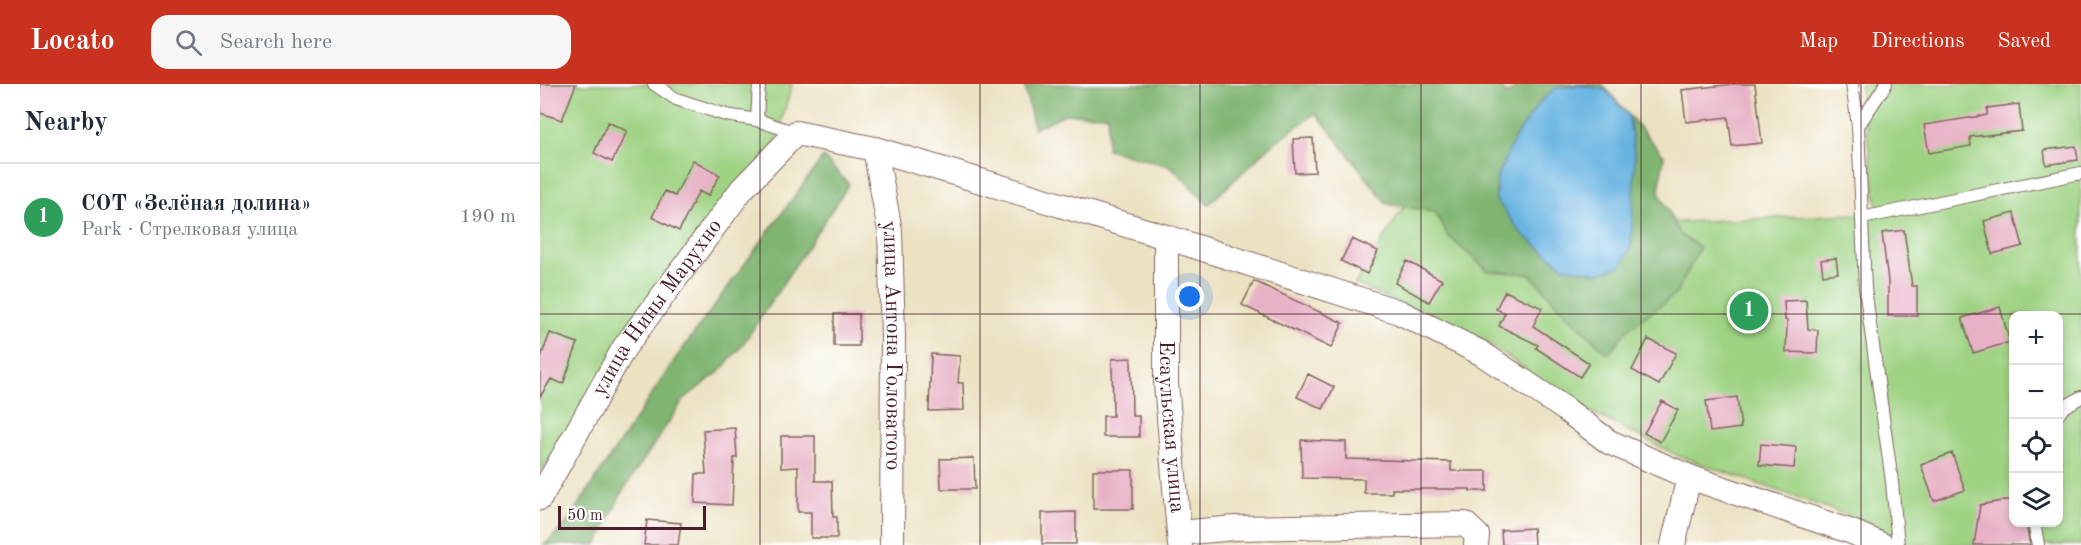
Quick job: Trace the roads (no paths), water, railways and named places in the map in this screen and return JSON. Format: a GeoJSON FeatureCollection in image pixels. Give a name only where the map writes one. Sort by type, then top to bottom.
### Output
{"type":"FeatureCollection","features":[{"type":"Feature","properties":{"kind":"street"},"geometry":{"type":"LineString","coordinates":[[796,133],[875,149],[1166,237],[1399,312],[1481,353],[1565,409],[1609,442],[1689,477],[1852,532],[1882,545]]}},
{"type":"Feature","properties":{"kind":"street","name":"улица Нины Марухно"},"geometry":{"type":"LineString","coordinates":[[540,498],[624,348],[742,189],[796,133]]}},
{"type":"Feature","properties":{"kind":"street","name":"улица Антона Головатого"},"geometry":{"type":"LineString","coordinates":[[875,149],[890,231],[893,336],[892,545]]}},
{"type":"Feature","properties":{"kind":"street","name":"Есаульская улица"},"geometry":{"type":"LineString","coordinates":[[1166,237],[1166,383],[1180,539]]}},
{"type":"Feature","properties":{"kind":"street"},"geometry":{"type":"LineString","coordinates":[[1673,545],[1689,477]]}},
{"type":"Feature","properties":{"kind":"street"},"geometry":{"type":"LineString","coordinates":[[1180,539],[1235,528],[1465,524],[1477,535],[1476,545]]}},
{"type":"Feature","properties":{"kind":"lane"},"geometry":{"type":"LineString","coordinates":[[654,84],[676,99],[726,115],[757,120],[796,133]]}},
{"type":"Feature","properties":{"kind":"lane"},"geometry":{"type":"LineString","coordinates":[[757,120],[759,84]]}},
{"type":"Feature","properties":{"kind":"lane"},"geometry":{"type":"LineString","coordinates":[[1852,84],[1858,126],[1865,288],[1892,482],[1898,545]]}},
{"type":"Feature","properties":{"kind":"lane"},"geometry":{"type":"LineString","coordinates":[[1858,126],[1886,84]]}},
{"type":"Feature","properties":{"kind":"lane"},"geometry":{"type":"LineString","coordinates":[[1862,218],[2081,173]]}},
{"type":"Feature","properties":{"kind":"lane"},"geometry":{"type":"LineString","coordinates":[[2063,408],[2081,397]]}},
{"type":"Feature","properties":{"kind":"lane"},"geometry":{"type":"LineString","coordinates":[[2035,527],[2038,545]]}},
{"type":"Feature","properties":{"kind":"water"},"geometry":{"type":"Polygon","coordinates":[[[1582,85],[1606,90],[1629,116],[1635,160],[1631,245],[1621,266],[1598,273],[1564,267],[1522,234],[1496,200],[1497,176],[1516,136],[1539,103],[1555,88],[1582,85]]]}},
{"type":"Feature","properties":{"kind":"place","name":"СОТ «Зелёная долина»"},"geometry":{"type":"Point","coordinates":[1749,311]}}]}
